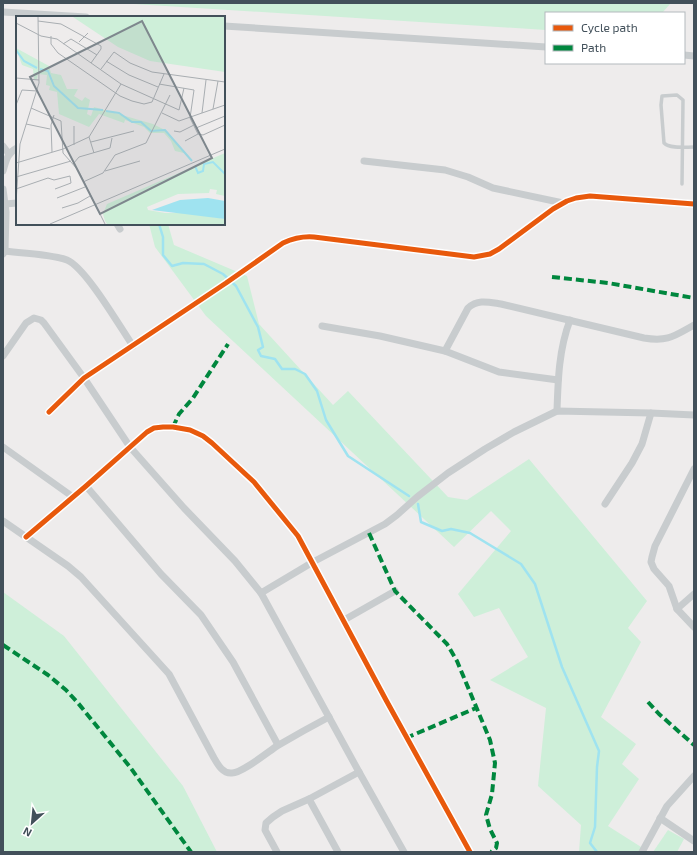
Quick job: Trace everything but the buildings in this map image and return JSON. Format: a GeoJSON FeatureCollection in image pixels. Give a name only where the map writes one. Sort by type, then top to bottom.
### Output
{"type":"FeatureCollection","features":[{"type":"Feature","properties":{"kind":"street"},"geometry":{"type":"LineString","coordinates":[[3,12],[69,16]]}},
{"type":"Feature","properties":{"kind":"street"},"geometry":{"type":"LineString","coordinates":[[225,26],[545,47]]}},
{"type":"Feature","properties":{"kind":"street"},"geometry":{"type":"LineString","coordinates":[[3,146],[9,154]]}},
{"type":"Feature","properties":{"kind":"street"},"geometry":{"type":"LineString","coordinates":[[3,171],[9,154],[16,149]]}},
{"type":"Feature","properties":{"kind":"street"},"geometry":{"type":"LineString","coordinates":[[364,161],[445,170],[468,177],[493,188],[563,203]]}},
{"type":"Feature","properties":{"kind":"street"},"geometry":{"type":"LineString","coordinates":[[3,189],[6,226],[4,252],[60,257],[76,265],[90,282],[133,346]]}},
{"type":"Feature","properties":{"kind":"street"},"geometry":{"type":"LineString","coordinates":[[49,412],[84,378],[291,239],[304,236],[328,238],[474,257],[490,254],[563,203],[576,198],[590,196],[694,204]]}},
{"type":"Feature","properties":{"kind":"street"},"geometry":{"type":"LineString","coordinates":[[5,204],[16,203]]}},
{"type":"Feature","properties":{"kind":"street"},"geometry":{"type":"LineString","coordinates":[[445,351],[468,308],[473,303],[484,302],[501,304],[655,340],[669,338],[694,325]]}},
{"type":"Feature","properties":{"kind":"street"},"geometry":{"type":"LineString","coordinates":[[3,356],[26,323],[30,320],[41,320],[48,328],[84,378],[130,447],[184,508],[235,561],[261,593],[358,772],[404,852]]}},
{"type":"Feature","properties":{"kind":"street"},"geometry":{"type":"LineString","coordinates":[[556,410],[562,344],[570,320]]}},
{"type":"Feature","properties":{"kind":"street"},"geometry":{"type":"LineString","coordinates":[[322,326],[380,336],[445,351],[499,372],[558,380]]}},
{"type":"Feature","properties":{"kind":"street"},"geometry":{"type":"LineString","coordinates":[[261,593],[313,562],[385,524],[448,473],[485,448],[556,410],[694,415]]}},
{"type":"Feature","properties":{"kind":"street"},"geometry":{"type":"LineString","coordinates":[[605,504],[642,444],[651,413]]}},
{"type":"Feature","properties":{"kind":"street"},"geometry":{"type":"LineString","coordinates":[[26,537],[147,432],[154,428],[173,427],[190,430],[203,436],[254,482],[298,536],[389,706],[470,852]]}},
{"type":"Feature","properties":{"kind":"street"},"geometry":{"type":"LineString","coordinates":[[3,447],[73,497]]}},
{"type":"Feature","properties":{"kind":"street"},"geometry":{"type":"LineString","coordinates":[[694,469],[655,546],[652,557],[654,569],[669,586],[677,609],[694,627]]}},
{"type":"Feature","properties":{"kind":"street"},"geometry":{"type":"LineString","coordinates":[[86,486],[161,574],[201,615],[233,662],[278,746]]}},
{"type":"Feature","properties":{"kind":"street"},"geometry":{"type":"LineString","coordinates":[[3,521],[81,577],[169,674],[221,769],[233,773],[241,770],[278,746],[329,717]]}},
{"type":"Feature","properties":{"kind":"street"},"geometry":{"type":"LineString","coordinates":[[344,620],[395,591]]}},
{"type":"Feature","properties":{"kind":"street"},"geometry":{"type":"LineString","coordinates":[[677,609],[694,594]]}},
{"type":"Feature","properties":{"kind":"street"},"geometry":{"type":"LineString","coordinates":[[277,852],[265,830],[266,823],[282,811],[309,799],[358,772]]}},
{"type":"Feature","properties":{"kind":"street"},"geometry":{"type":"LineString","coordinates":[[642,852],[666,806],[694,776]]}},
{"type":"Feature","properties":{"kind":"street"},"geometry":{"type":"LineString","coordinates":[[309,799],[338,852]]}},
{"type":"Feature","properties":{"kind":"street"},"geometry":{"type":"LineString","coordinates":[[660,818],[694,841]]}},
{"type":"Feature","properties":{"kind":"lane"},"geometry":{"type":"LineString","coordinates":[[682,184],[682,147],[683,100],[677,96],[664,95],[661,98],[664,143],[667,145],[682,147],[694,147]]}},
{"type":"Feature","properties":{"kind":"green space"},"geometry":{"type":"Polygon","coordinates":[[[118,3],[671,3],[663,12],[545,12],[545,30],[118,3]]]}},
{"type":"Feature","properties":{"kind":"green space"},"geometry":{"type":"Polygon","coordinates":[[[149,225],[168,225],[174,245],[247,276],[259,324],[333,405],[348,391],[448,497],[467,500],[529,459],[647,601],[628,628],[641,642],[601,717],[636,744],[622,764],[639,779],[608,826],[649,852],[579,852],[581,825],[538,786],[546,708],[490,680],[528,657],[499,608],[474,617],[458,594],[511,531],[491,511],[454,547],[206,316],[155,247],[149,225]]]}},
{"type":"Feature","properties":{"kind":"green space"},"geometry":{"type":"Polygon","coordinates":[[[3,592],[64,636],[183,786],[217,852],[3,852],[3,592]]]}},
{"type":"Feature","properties":{"kind":"green space"},"geometry":{"type":"Polygon","coordinates":[[[668,830],[684,839],[677,852],[653,852],[668,830]]]}},
{"type":"Feature","properties":{"kind":"waterway"},"geometry":{"type":"LineString","coordinates":[[159,225],[163,237],[163,255],[172,266],[183,263],[204,264],[223,274],[236,286],[258,327],[263,347],[258,350],[261,356],[275,359],[282,369],[295,369],[305,374],[317,391],[326,420],[348,456],[409,496]]}},
{"type":"Feature","properties":{"kind":"waterway"},"geometry":{"type":"LineString","coordinates":[[418,504],[421,522],[442,531],[451,529],[470,533],[521,564],[535,584],[562,667],[599,751],[595,827],[590,843],[597,852]]}},
{"type":"Feature","properties":{"kind":"marked path"},"geometry":{"type":"LineString","coordinates":[[552,277],[608,283],[694,298]]}},
{"type":"Feature","properties":{"kind":"marked path"},"geometry":{"type":"LineString","coordinates":[[173,427],[179,414],[193,398],[228,344]]}},
{"type":"Feature","properties":{"kind":"marked path"},"geometry":{"type":"LineString","coordinates":[[369,533],[395,591],[447,644],[457,661],[490,740],[495,763],[492,794],[486,815],[490,829],[497,843],[496,848],[491,852]]}},
{"type":"Feature","properties":{"kind":"marked path"},"geometry":{"type":"LineString","coordinates":[[3,645],[48,675],[66,690],[78,703],[130,767],[191,852]]}},
{"type":"Feature","properties":{"kind":"marked path"},"geometry":{"type":"LineString","coordinates":[[648,702],[659,714],[694,745]]}},
{"type":"Feature","properties":{"kind":"marked path"},"geometry":{"type":"LineString","coordinates":[[406,738],[476,708]]}},
{"type":"Feature","properties":{"kind":"cycle path"},"geometry":{"type":"LineString","coordinates":[[49,412],[84,378],[283,243],[291,240],[302,237],[314,237],[474,257],[490,254],[499,249],[553,209],[576,198],[590,196],[694,204]]}},
{"type":"Feature","properties":{"kind":"cycle path"},"geometry":{"type":"LineString","coordinates":[[26,537],[147,432],[154,428],[173,427],[190,430],[203,436],[254,482],[298,536],[470,852]]}}]}
